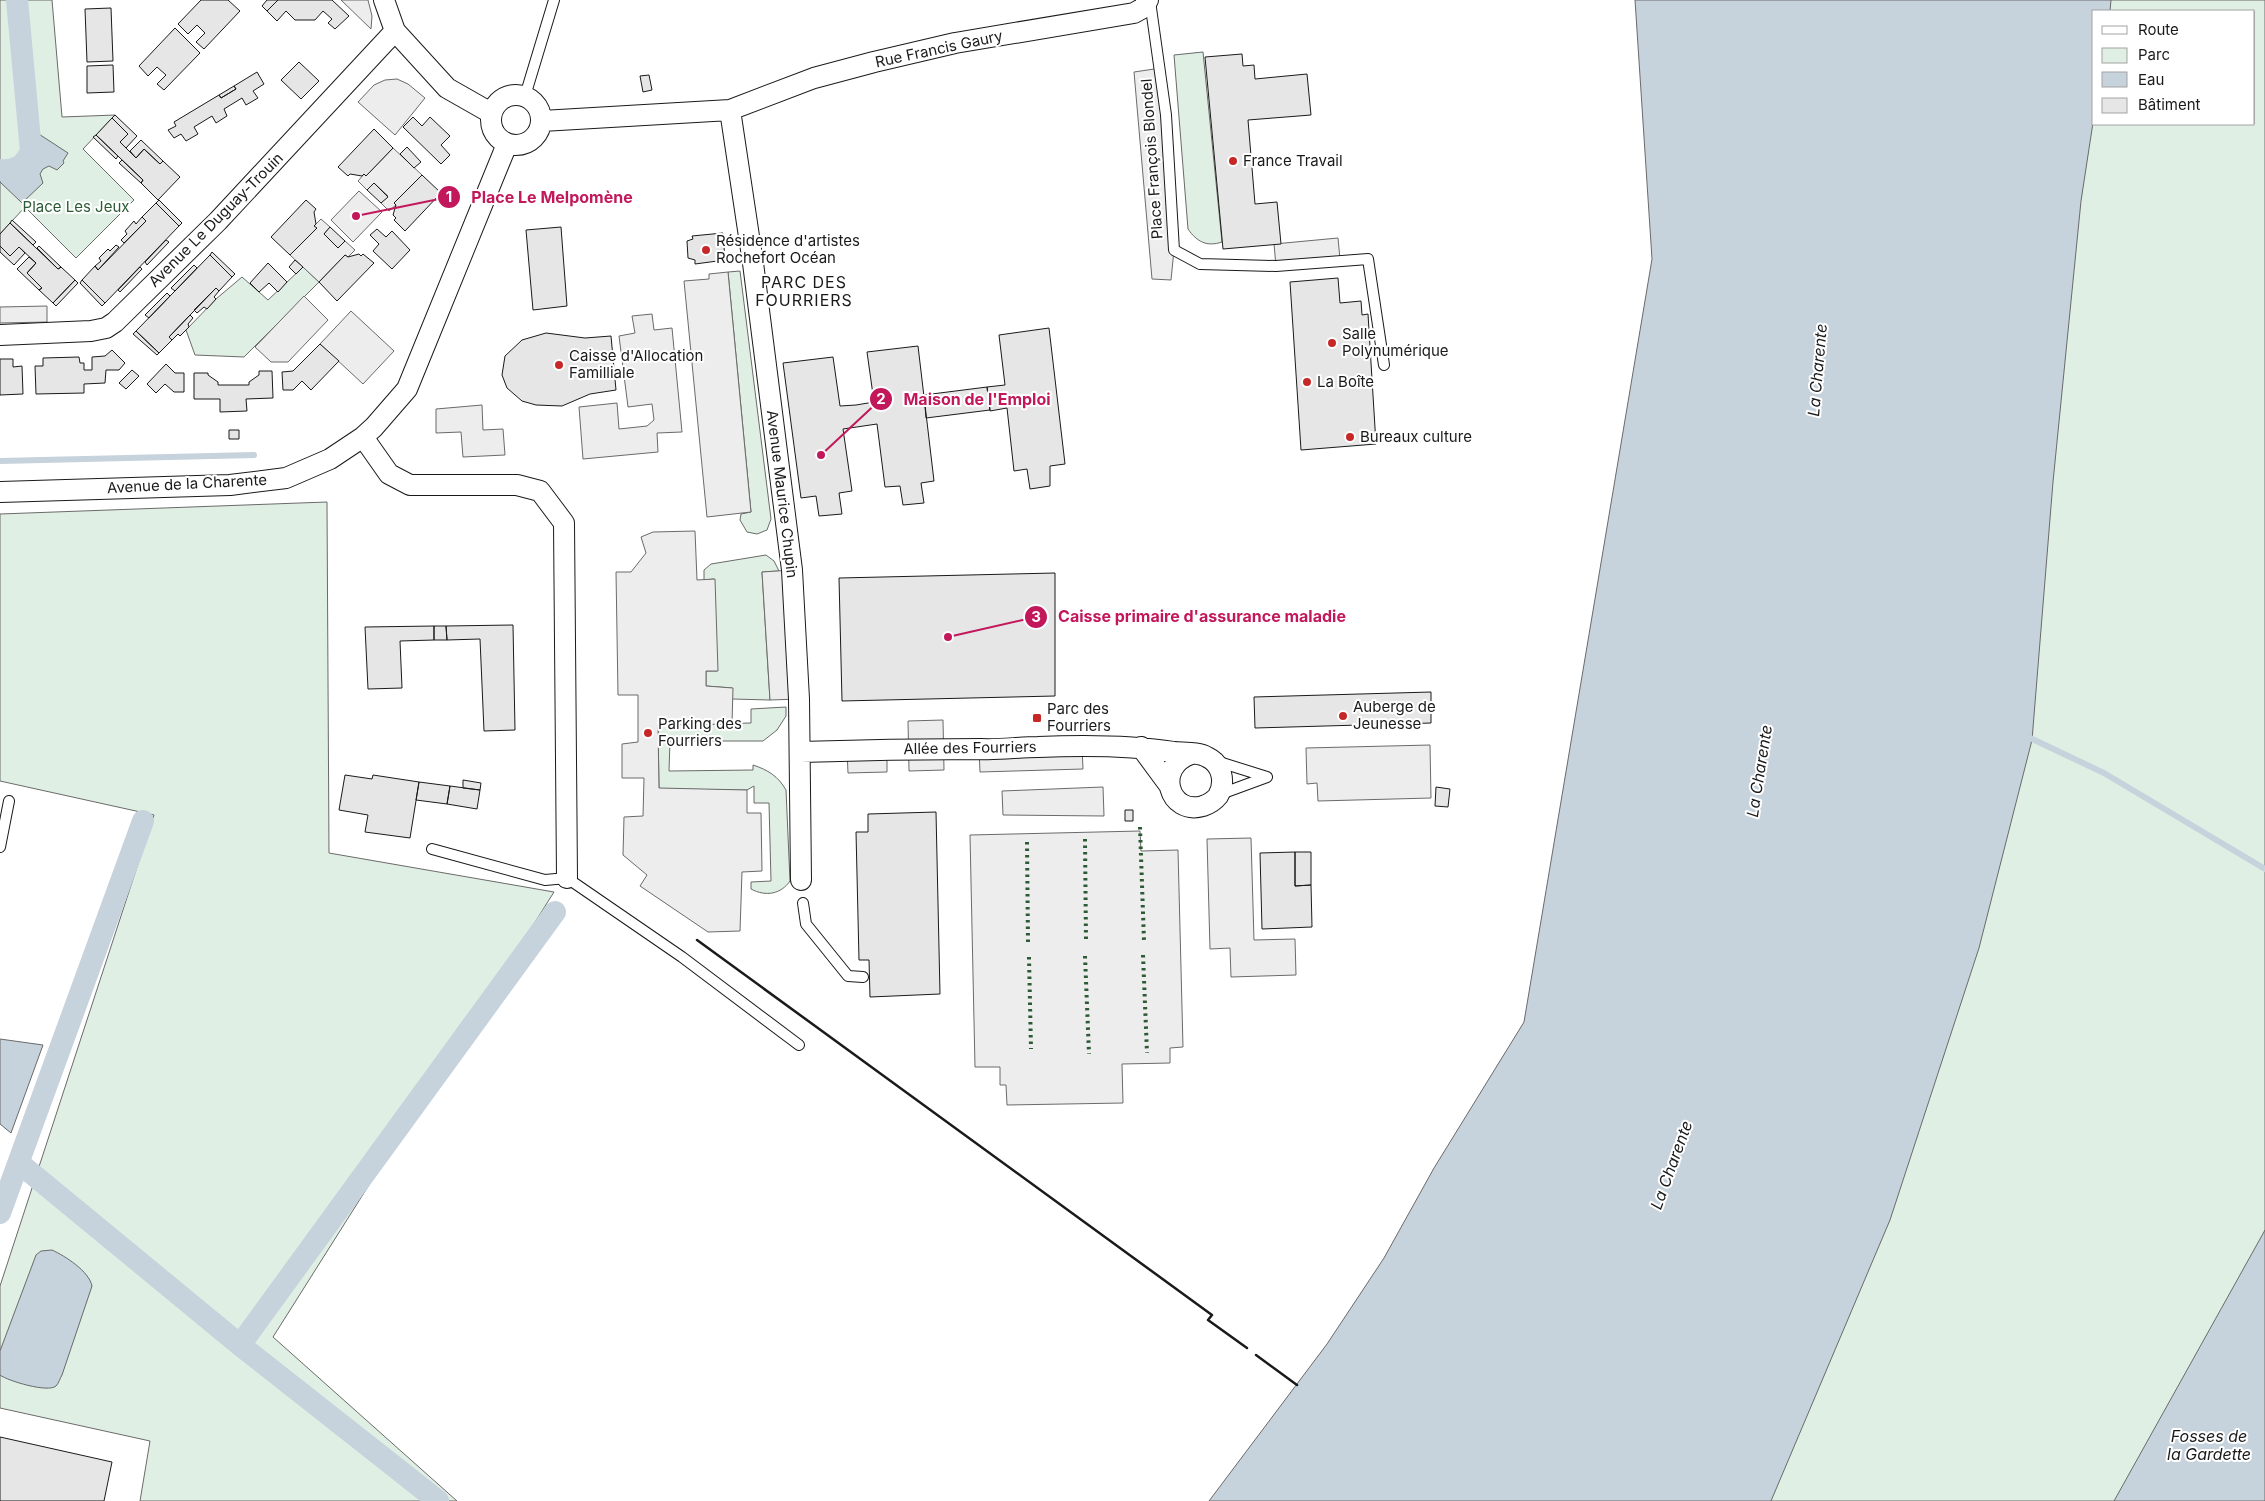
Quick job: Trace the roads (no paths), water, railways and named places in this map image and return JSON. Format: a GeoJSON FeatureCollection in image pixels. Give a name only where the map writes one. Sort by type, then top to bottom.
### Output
{"type":"FeatureCollection","features":[{"type":"Feature","properties":{"kind":"street"},"geometry":{"type":"LineString","coordinates":[[384,0],[395,31],[447,88],[492,113]]}},
{"type":"Feature","properties":{"kind":"street","name":"Rue Francis Gaury"},"geometry":{"type":"LineString","coordinates":[[542,121],[730,110],[814,78],[874,62],[955,43],[1134,13],[1143,8],[1149,0]]}},
{"type":"Feature","properties":{"kind":"street","name":"Avenue Le Duguay-Trouin"},"geometry":{"type":"LineString","coordinates":[[0,335],[91,331],[106,328],[115,322],[218,222],[395,31]]}},
{"type":"Feature","properties":{"kind":"street"},"geometry":{"type":"LineString","coordinates":[[508,96],[525,96],[537,106],[542,121],[537,136],[531,141],[515,146],[507,144],[500,140],[492,128],[492,113],[495,106],[508,96]]}},
{"type":"Feature","properties":{"kind":"street","name":"Avenue Maurice Chupin"},"geometry":{"type":"LineString","coordinates":[[730,110],[753,263],[792,570],[799,681],[802,880]]}},
{"type":"Feature","properties":{"kind":"street","name":"Avenue de la Charente"},"geometry":{"type":"LineString","coordinates":[[0,492],[230,485],[286,478],[330,459],[374,427],[406,389],[507,144]]}},
{"type":"Feature","properties":{"kind":"street"},"geometry":{"type":"LineString","coordinates":[[362,437],[389,474],[410,485],[517,485],[540,491],[564,523],[568,878]]}},
{"type":"Feature","properties":{"kind":"street","name":"Allée des Fourriers"},"geometry":{"type":"LineString","coordinates":[[800,752],[944,748],[979,750],[1039,747],[1141,747],[1191,754]]}},
{"type":"Feature","properties":{"kind":"street"},"geometry":{"type":"LineString","coordinates":[[1141,747],[1169,785],[1176,800],[1190,807],[1205,806],[1218,796],[1222,781],[1218,766],[1212,760],[1199,754],[1191,754],[1176,762],[1171,769],[1169,785]]}},
{"type":"Feature","properties":{"kind":"lane"},"geometry":{"type":"LineString","coordinates":[[525,96],[554,0]]}},
{"type":"Feature","properties":{"kind":"lane","name":"Place François Blondel"},"geometry":{"type":"LineString","coordinates":[[1149,0],[1166,115],[1174,250],[1200,264],[1276,266],[1368,259],[1384,365]]}},
{"type":"Feature","properties":{"kind":"lane"},"geometry":{"type":"LineString","coordinates":[[1212,760],[1267,777],[1218,796]]}},
{"type":"Feature","properties":{"kind":"lane"},"geometry":{"type":"LineString","coordinates":[[0,847],[9,801]]}},
{"type":"Feature","properties":{"kind":"lane"},"geometry":{"type":"LineString","coordinates":[[432,849],[545,880],[568,878],[682,957],[799,1045]]}},
{"type":"Feature","properties":{"kind":"lane"},"geometry":{"type":"LineString","coordinates":[[802,903],[806,924],[816,938],[848,976],[863,977]]}},
{"type":"Feature","properties":{"kind":"water","name":"La Charente"},"geometry":{"type":"Polygon","coordinates":[[[1635,0],[2111,0],[2110,10],[2092,10],[2093,125],[2081,201],[2053,482],[2032,740],[1979,948],[1890,1220],[1771,1501],[1209,1501],[1327,1344],[1384,1258],[1434,1168],[1524,1022],[1652,259],[1635,0]]]}},
{"type":"Feature","properties":{"kind":"water"},"geometry":{"type":"Polygon","coordinates":[[[25,125],[68,153],[63,161],[64,163],[57,170],[49,166],[43,169],[40,174],[43,183],[22,203],[0,182],[0,163],[14,159],[22,151],[25,139],[25,125]]]}},
{"type":"Feature","properties":{"kind":"water"},"geometry":{"type":"Polygon","coordinates":[[[0,1039],[43,1045],[11,1133],[0,1124],[0,1039]]]}},
{"type":"Feature","properties":{"kind":"water","name":"Fosses de la Gardette"},"geometry":{"type":"Polygon","coordinates":[[[2265,1230],[2265,1501],[2114,1501],[2265,1230]]]}},
{"type":"Feature","properties":{"kind":"water"},"geometry":{"type":"Polygon","coordinates":[[[52,1250],[70,1260],[86,1275],[92,1286],[62,1375],[56,1386],[45,1388],[19,1383],[0,1375],[0,1351],[36,1255],[41,1251],[52,1250]]]}},
{"type":"Feature","properties":{"kind":"waterway"},"geometry":{"type":"LineString","coordinates":[[0,170],[15,169],[23,164],[31,151],[17,0]]}},
{"type":"Feature","properties":{"kind":"waterway"},"geometry":{"type":"LineString","coordinates":[[0,461],[254,455]]}},
{"type":"Feature","properties":{"kind":"waterway"},"geometry":{"type":"LineString","coordinates":[[2026,736],[2104,773],[2265,869]]}},
{"type":"Feature","properties":{"kind":"waterway"},"geometry":{"type":"LineString","coordinates":[[0,1213],[143,821]]}},
{"type":"Feature","properties":{"kind":"waterway"},"geometry":{"type":"LineString","coordinates":[[438,1501],[240,1345],[555,912]]}},
{"type":"Feature","properties":{"kind":"waterway"},"geometry":{"type":"LineString","coordinates":[[19,1163],[240,1345]]}},
{"type":"Feature","properties":{"kind":"place","name":"France Travail"},"geometry":{"type":"Point","coordinates":[1233,161]}},
{"type":"Feature","properties":{"kind":"place","name":"Place Le Melpomène"},"geometry":{"type":"Point","coordinates":[356,216]}},
{"type":"Feature","properties":{"kind":"place","name":"Résidence d'artistes Rochefort Océan"},"geometry":{"type":"Point","coordinates":[706,250]}},
{"type":"Feature","properties":{"kind":"place","name":"Salle Polynumérique"},"geometry":{"type":"Point","coordinates":[1332,343]}},
{"type":"Feature","properties":{"kind":"place","name":"Caisse d'Allocation Familliale"},"geometry":{"type":"Point","coordinates":[559,365]}},
{"type":"Feature","properties":{"kind":"place","name":"La Boîte"},"geometry":{"type":"Point","coordinates":[1307,382]}},
{"type":"Feature","properties":{"kind":"place","name":"Bureaux culture"},"geometry":{"type":"Point","coordinates":[1350,437]}},
{"type":"Feature","properties":{"kind":"place","name":"Maison de l'Emploi"},"geometry":{"type":"Point","coordinates":[821,455]}},
{"type":"Feature","properties":{"kind":"place","name":"Caisse primaire d'assurance maladie"},"geometry":{"type":"Point","coordinates":[948,637]}},
{"type":"Feature","properties":{"kind":"place","name":"Auberge de Jeunesse"},"geometry":{"type":"Point","coordinates":[1343,716]}},
{"type":"Feature","properties":{"kind":"place","name":"Parc des Fourriers"},"geometry":{"type":"Point","coordinates":[1037,718]}},
{"type":"Feature","properties":{"kind":"place","name":"Parking des Fourriers"},"geometry":{"type":"Point","coordinates":[648,733]}},
{"type":"Feature","properties":{"kind":"district","name":"PARC DES FOURRIERS"},"geometry":{"type":"Point","coordinates":[804,291]}},
{"type":"Feature","properties":{"kind":"park label","name":"Place Les Jeux"},"geometry":{"type":"Point","coordinates":[76,207]}}]}
